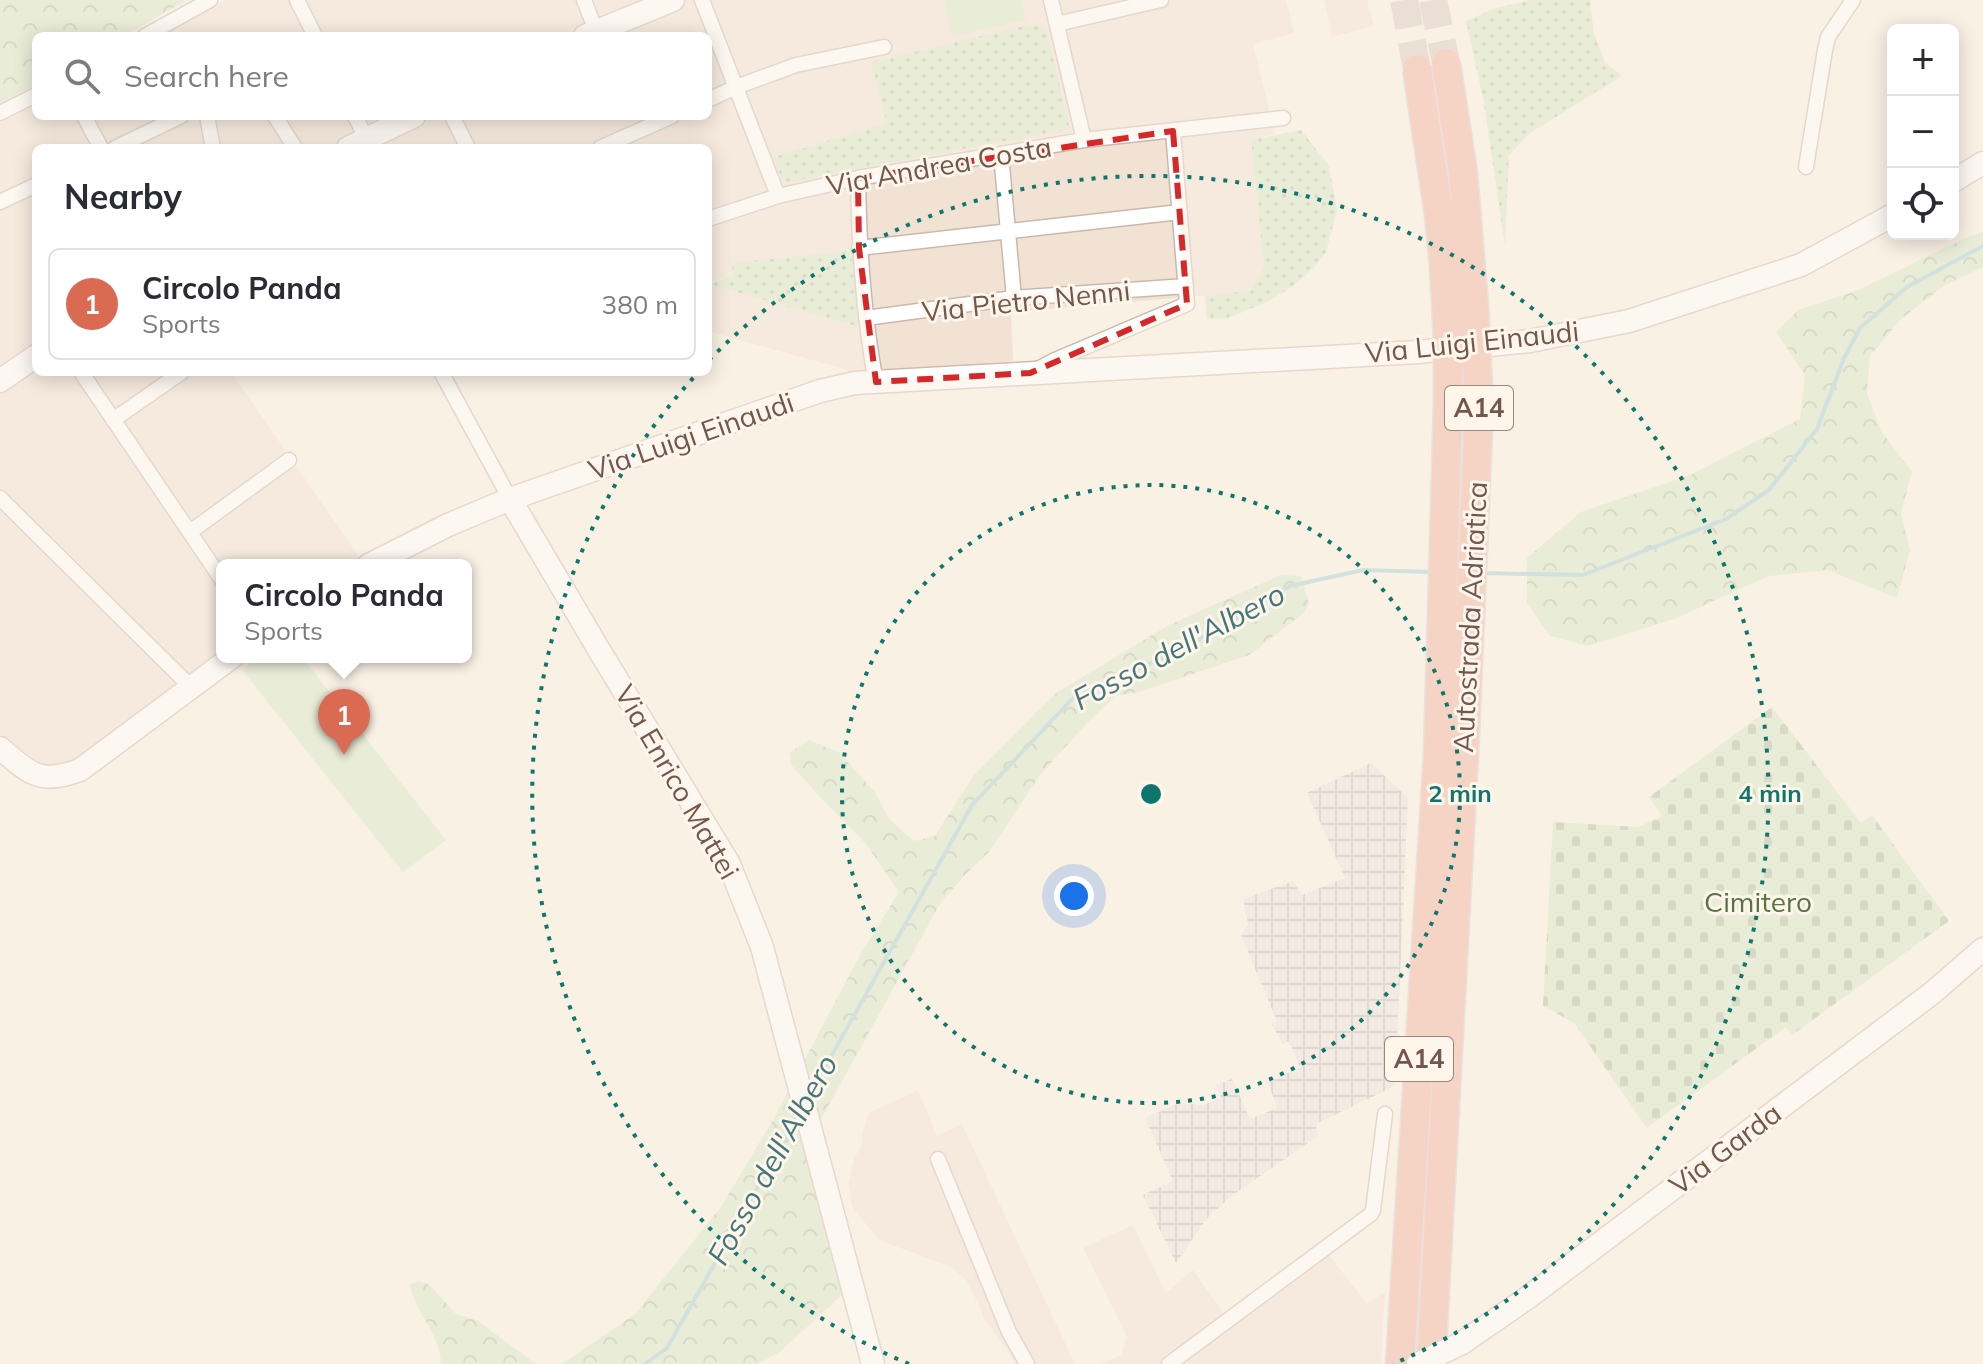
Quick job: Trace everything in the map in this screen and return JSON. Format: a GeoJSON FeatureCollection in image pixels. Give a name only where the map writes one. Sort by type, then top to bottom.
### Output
{"type":"FeatureCollection","features":[{"type":"Feature","properties":{"kind":"highway","name":"Autostrada Adriatica"},"geometry":{"type":"LineString","coordinates":[[1400,1364],[1479,408],[1463,173],[1446,63]]}},
{"type":"Feature","properties":{"kind":"highway","name":"Autostrada Adriatica"},"geometry":{"type":"LineString","coordinates":[[1417,69],[1439,215],[1448,340],[1451,755],[1431,1364]]}},
{"type":"Feature","properties":{"kind":"street"},"geometry":{"type":"LineString","coordinates":[[165,31],[210,0]]}},
{"type":"Feature","properties":{"kind":"street"},"geometry":{"type":"LineString","coordinates":[[297,0],[313,32]]}},
{"type":"Feature","properties":{"kind":"street"},"geometry":{"type":"LineString","coordinates":[[584,0],[591,32]]}},
{"type":"Feature","properties":{"kind":"street"},"geometry":{"type":"LineString","coordinates":[[593,32],[673,0]]}},
{"type":"Feature","properties":{"kind":"street"},"geometry":{"type":"LineString","coordinates":[[702,0],[778,196]]}},
{"type":"Feature","properties":{"kind":"street"},"geometry":{"type":"LineString","coordinates":[[1051,0],[1084,140]]}},
{"type":"Feature","properties":{"kind":"street"},"geometry":{"type":"LineString","coordinates":[[1057,24],[1161,0]]}},
{"type":"Feature","properties":{"kind":"street"},"geometry":{"type":"LineString","coordinates":[[1806,167],[1828,37],[1853,0]]}},
{"type":"Feature","properties":{"kind":"street"},"geometry":{"type":"LineString","coordinates":[[712,98],[796,65],[884,47]]}},
{"type":"Feature","properties":{"kind":"street"},"geometry":{"type":"LineString","coordinates":[[0,113],[32,97]]}},
{"type":"Feature","properties":{"kind":"street","name":"Via Andrea Costa"},"geometry":{"type":"LineString","coordinates":[[712,218],[778,196],[858,178],[1084,140],[1283,118]]}},
{"type":"Feature","properties":{"kind":"street"},"geometry":{"type":"LineString","coordinates":[[86,120],[99,144]]}},
{"type":"Feature","properties":{"kind":"street"},"geometry":{"type":"LineString","coordinates":[[123,144],[173,120]]}},
{"type":"Feature","properties":{"kind":"street"},"geometry":{"type":"LineString","coordinates":[[208,120],[212,144]]}},
{"type":"Feature","properties":{"kind":"street"},"geometry":{"type":"LineString","coordinates":[[278,120],[292,144]]}},
{"type":"Feature","properties":{"kind":"street"},"geometry":{"type":"LineString","coordinates":[[355,120],[357,143],[406,120]]}},
{"type":"Feature","properties":{"kind":"street"},"geometry":{"type":"LineString","coordinates":[[454,120],[466,144]]}},
{"type":"Feature","properties":{"kind":"street"},"geometry":{"type":"LineString","coordinates":[[609,144],[663,120]]}},
{"type":"Feature","properties":{"kind":"street"},"geometry":{"type":"LineString","coordinates":[[1173,131],[1186,286]]}},
{"type":"Feature","properties":{"kind":"street"},"geometry":{"type":"LineString","coordinates":[[1001,154],[1014,298]]}},
{"type":"Feature","properties":{"kind":"street"},"geometry":{"type":"LineString","coordinates":[[1959,177],[1983,163]]}},
{"type":"Feature","properties":{"kind":"street"},"geometry":{"type":"LineString","coordinates":[[858,178],[859,248],[876,382]]}},
{"type":"Feature","properties":{"kind":"street"},"geometry":{"type":"LineString","coordinates":[[0,202],[32,187]]}},
{"type":"Feature","properties":{"kind":"street"},"geometry":{"type":"LineString","coordinates":[[859,248],[1180,212]]}},
{"type":"Feature","properties":{"kind":"street","name":"Via Luigi Einaudi"},"geometry":{"type":"LineString","coordinates":[[381,559],[448,525],[510,499],[820,391],[855,383],[1418,352],[1530,341],[1629,321],[1801,265],[1887,218]]}},
{"type":"Feature","properties":{"kind":"street","name":"Via Pietro Nenni"},"geometry":{"type":"LineString","coordinates":[[866,318],[1014,298],[1186,286]]}},
{"type":"Feature","properties":{"kind":"street","name":"Via Luigi Einaudi"},"geometry":{"type":"LineString","coordinates":[[1030,373],[1187,304],[1186,286]]}},
{"type":"Feature","properties":{"kind":"street"},"geometry":{"type":"LineString","coordinates":[[0,381],[32,359]]}},
{"type":"Feature","properties":{"kind":"street"},"geometry":{"type":"LineString","coordinates":[[84,376],[216,571]]}},
{"type":"Feature","properties":{"kind":"street"},"geometry":{"type":"LineString","coordinates":[[113,420],[176,376]]}},
{"type":"Feature","properties":{"kind":"street","name":"Via Enrico Mattei"},"geometry":{"type":"LineString","coordinates":[[443,376],[510,499],[729,864],[762,947],[873,1364]]}},
{"type":"Feature","properties":{"kind":"street"},"geometry":{"type":"LineString","coordinates":[[190,532],[289,460]]}},
{"type":"Feature","properties":{"kind":"street"},"geometry":{"type":"LineString","coordinates":[[0,498],[191,687]]}},
{"type":"Feature","properties":{"kind":"street"},"geometry":{"type":"LineString","coordinates":[[0,748],[27,771],[41,776],[65,776],[80,770],[224,663]]}},
{"type":"Feature","properties":{"kind":"street","name":"Via Garda"},"geometry":{"type":"LineString","coordinates":[[1418,1364],[1462,1343],[1530,1296],[1906,1012],[1983,949]]}},
{"type":"Feature","properties":{"kind":"street"},"geometry":{"type":"LineString","coordinates":[[1169,1364],[1371,1214],[1385,1114]]}},
{"type":"Feature","properties":{"kind":"street"},"geometry":{"type":"LineString","coordinates":[[938,1159],[1009,1332],[1027,1364]]}},
{"type":"Feature","properties":{"kind":"highlighted area"},"geometry":{"type":"Polygon","coordinates":[[[1173,131],[1187,304],[1030,373],[876,382],[859,248],[858,178],[1173,131]]]}},
{"type":"Feature","properties":{"kind":"shaded area"},"geometry":{"type":"Polygon","coordinates":[[[226,0],[944,0],[952,36],[1026,20],[1022,0],[1286,0],[1294,33],[1253,44],[1275,134],[1251,140],[1264,266],[1251,290],[1011,312],[1013,361],[862,374],[712,332],[712,285],[859,327],[733,263],[733,276],[712,282],[712,144],[32,144],[32,376],[234,376],[360,558],[216,559],[216,659],[80,761],[52,768],[29,761],[0,736],[0,123],[32,107],[32,120],[712,120],[712,32],[168,32],[226,0]],[[888,123],[775,157],[783,182],[888,123]]]}},
{"type":"Feature","properties":{"kind":"shaded area"},"geometry":{"type":"Polygon","coordinates":[[[1324,0],[1367,0],[1374,26],[1332,37],[1324,0]]]}},
{"type":"Feature","properties":{"kind":"shaded area"},"geometry":{"type":"Polygon","coordinates":[[[1371,763],[1408,798],[1395,1086],[1316,1124],[1318,1136],[1234,1194],[1207,1218],[1176,1263],[1143,1195],[1173,1181],[1145,1118],[1179,1103],[1204,1105],[1221,1097],[1216,1085],[1232,1079],[1250,1119],[1277,1108],[1268,1083],[1300,1067],[1289,1041],[1282,1044],[1272,1024],[1277,1021],[1241,935],[1248,925],[1243,899],[1293,881],[1302,895],[1345,878],[1307,793],[1371,763]]]}},
{"type":"Feature","properties":{"kind":"shaded area"},"geometry":{"type":"Polygon","coordinates":[[[918,1090],[937,1136],[962,1124],[1075,1364],[1016,1364],[983,1317],[966,1280],[951,1267],[879,1240],[852,1207],[848,1184],[869,1113],[918,1090]]]}},
{"type":"Feature","properties":{"kind":"shaded area"},"geometry":{"type":"Polygon","coordinates":[[[1133,1225],[1166,1293],[1193,1270],[1231,1324],[1328,1254],[1367,1304],[1385,1292],[1381,1364],[1099,1364],[1121,1355],[1127,1337],[1083,1248],[1133,1225]]]}},
{"type":"Feature","properties":{"kind":"green space"},"geometry":{"type":"Polygon","coordinates":[[[0,0],[186,0],[132,32],[32,32],[32,87],[0,103],[0,0]]]}},
{"type":"Feature","properties":{"kind":"green space"},"geometry":{"type":"Polygon","coordinates":[[[944,0],[1022,0],[1026,20],[952,37],[944,0]]]}},
{"type":"Feature","properties":{"kind":"green space"},"geometry":{"type":"Polygon","coordinates":[[[1531,0],[1590,0],[1594,34],[1605,62],[1622,76],[1530,133],[1509,155],[1505,245],[1483,98],[1466,21],[1496,8],[1531,0]]]}},
{"type":"Feature","properties":{"kind":"green space"},"geometry":{"type":"Polygon","coordinates":[[[1033,24],[1046,28],[1070,129],[783,183],[774,157],[887,123],[871,62],[1033,24]]]}},
{"type":"Feature","properties":{"kind":"green space"},"geometry":{"type":"Polygon","coordinates":[[[1301,130],[1329,166],[1337,210],[1326,252],[1313,269],[1265,303],[1228,318],[1207,319],[1205,296],[1251,290],[1264,266],[1251,140],[1301,130]]]}},
{"type":"Feature","properties":{"kind":"green space"},"geometry":{"type":"Polygon","coordinates":[[[1983,232],[1983,267],[1945,285],[1901,319],[1870,356],[1867,393],[1881,431],[1912,472],[1901,513],[1910,550],[1897,598],[1828,570],[1769,576],[1674,619],[1587,646],[1549,635],[1527,603],[1527,558],[1581,512],[1690,475],[1800,419],[1805,375],[1776,332],[1798,310],[1859,290],[1983,232]]]}},
{"type":"Feature","properties":{"kind":"green space"},"geometry":{"type":"Polygon","coordinates":[[[852,251],[859,327],[712,285],[733,276],[732,263],[852,251]]]}},
{"type":"Feature","properties":{"kind":"green space"},"geometry":{"type":"Polygon","coordinates":[[[1281,575],[1301,576],[1309,603],[1303,614],[1249,655],[1139,692],[1115,696],[1040,775],[989,852],[941,902],[805,1148],[843,1294],[781,1351],[758,1364],[562,1364],[635,1314],[721,1207],[773,1120],[860,955],[899,892],[867,845],[792,766],[789,753],[809,740],[840,753],[874,791],[889,819],[914,841],[935,836],[974,775],[1056,693],[1169,625],[1281,575]]]}},
{"type":"Feature","properties":{"kind":"green space"},"geometry":{"type":"Polygon","coordinates":[[[251,663],[307,663],[446,840],[403,872],[242,670],[251,663]]]}},
{"type":"Feature","properties":{"kind":"green space","name":"Cimitero"},"geometry":{"type":"Polygon","coordinates":[[[1772,707],[1861,823],[1872,815],[1949,921],[1792,1035],[1786,1027],[1647,1128],[1574,1023],[1543,1006],[1553,822],[1638,827],[1662,816],[1649,797],[1772,707]]]}},
{"type":"Feature","properties":{"kind":"green space"},"geometry":{"type":"Polygon","coordinates":[[[418,1281],[430,1285],[456,1314],[478,1321],[536,1364],[441,1364],[437,1343],[410,1285],[418,1281]]]}},
{"type":"Feature","properties":{"kind":"waterway","name":"Fosso dell'Albero"},"geometry":{"type":"LineString","coordinates":[[1481,573],[1583,575],[1726,519],[1769,490],[1817,429],[1844,358],[1860,328],[1907,287],[1983,246]]}},
{"type":"Feature","properties":{"kind":"waterway","name":"Fosso dell'Albero"},"geometry":{"type":"LineString","coordinates":[[810,1094],[972,805],[1074,697],[1181,650],[1290,586],[1363,570],[1432,572]]}},
{"type":"Feature","properties":{"kind":"waterway","name":"Fosso dell'Albero"},"geometry":{"type":"LineString","coordinates":[[645,1364],[667,1348],[798,1116]]}},
{"type":"Feature","properties":{"kind":"tunnel"},"geometry":{"type":"LineString","coordinates":[[1404,0],[1417,69]]}},
{"type":"Feature","properties":{"kind":"tunnel"},"geometry":{"type":"LineString","coordinates":[[1433,0],[1446,63]]}},
{"type":"Feature","properties":{"kind":"place","name":"Circolo Panda"},"geometry":{"type":"Point","coordinates":[344,755]}}]}
